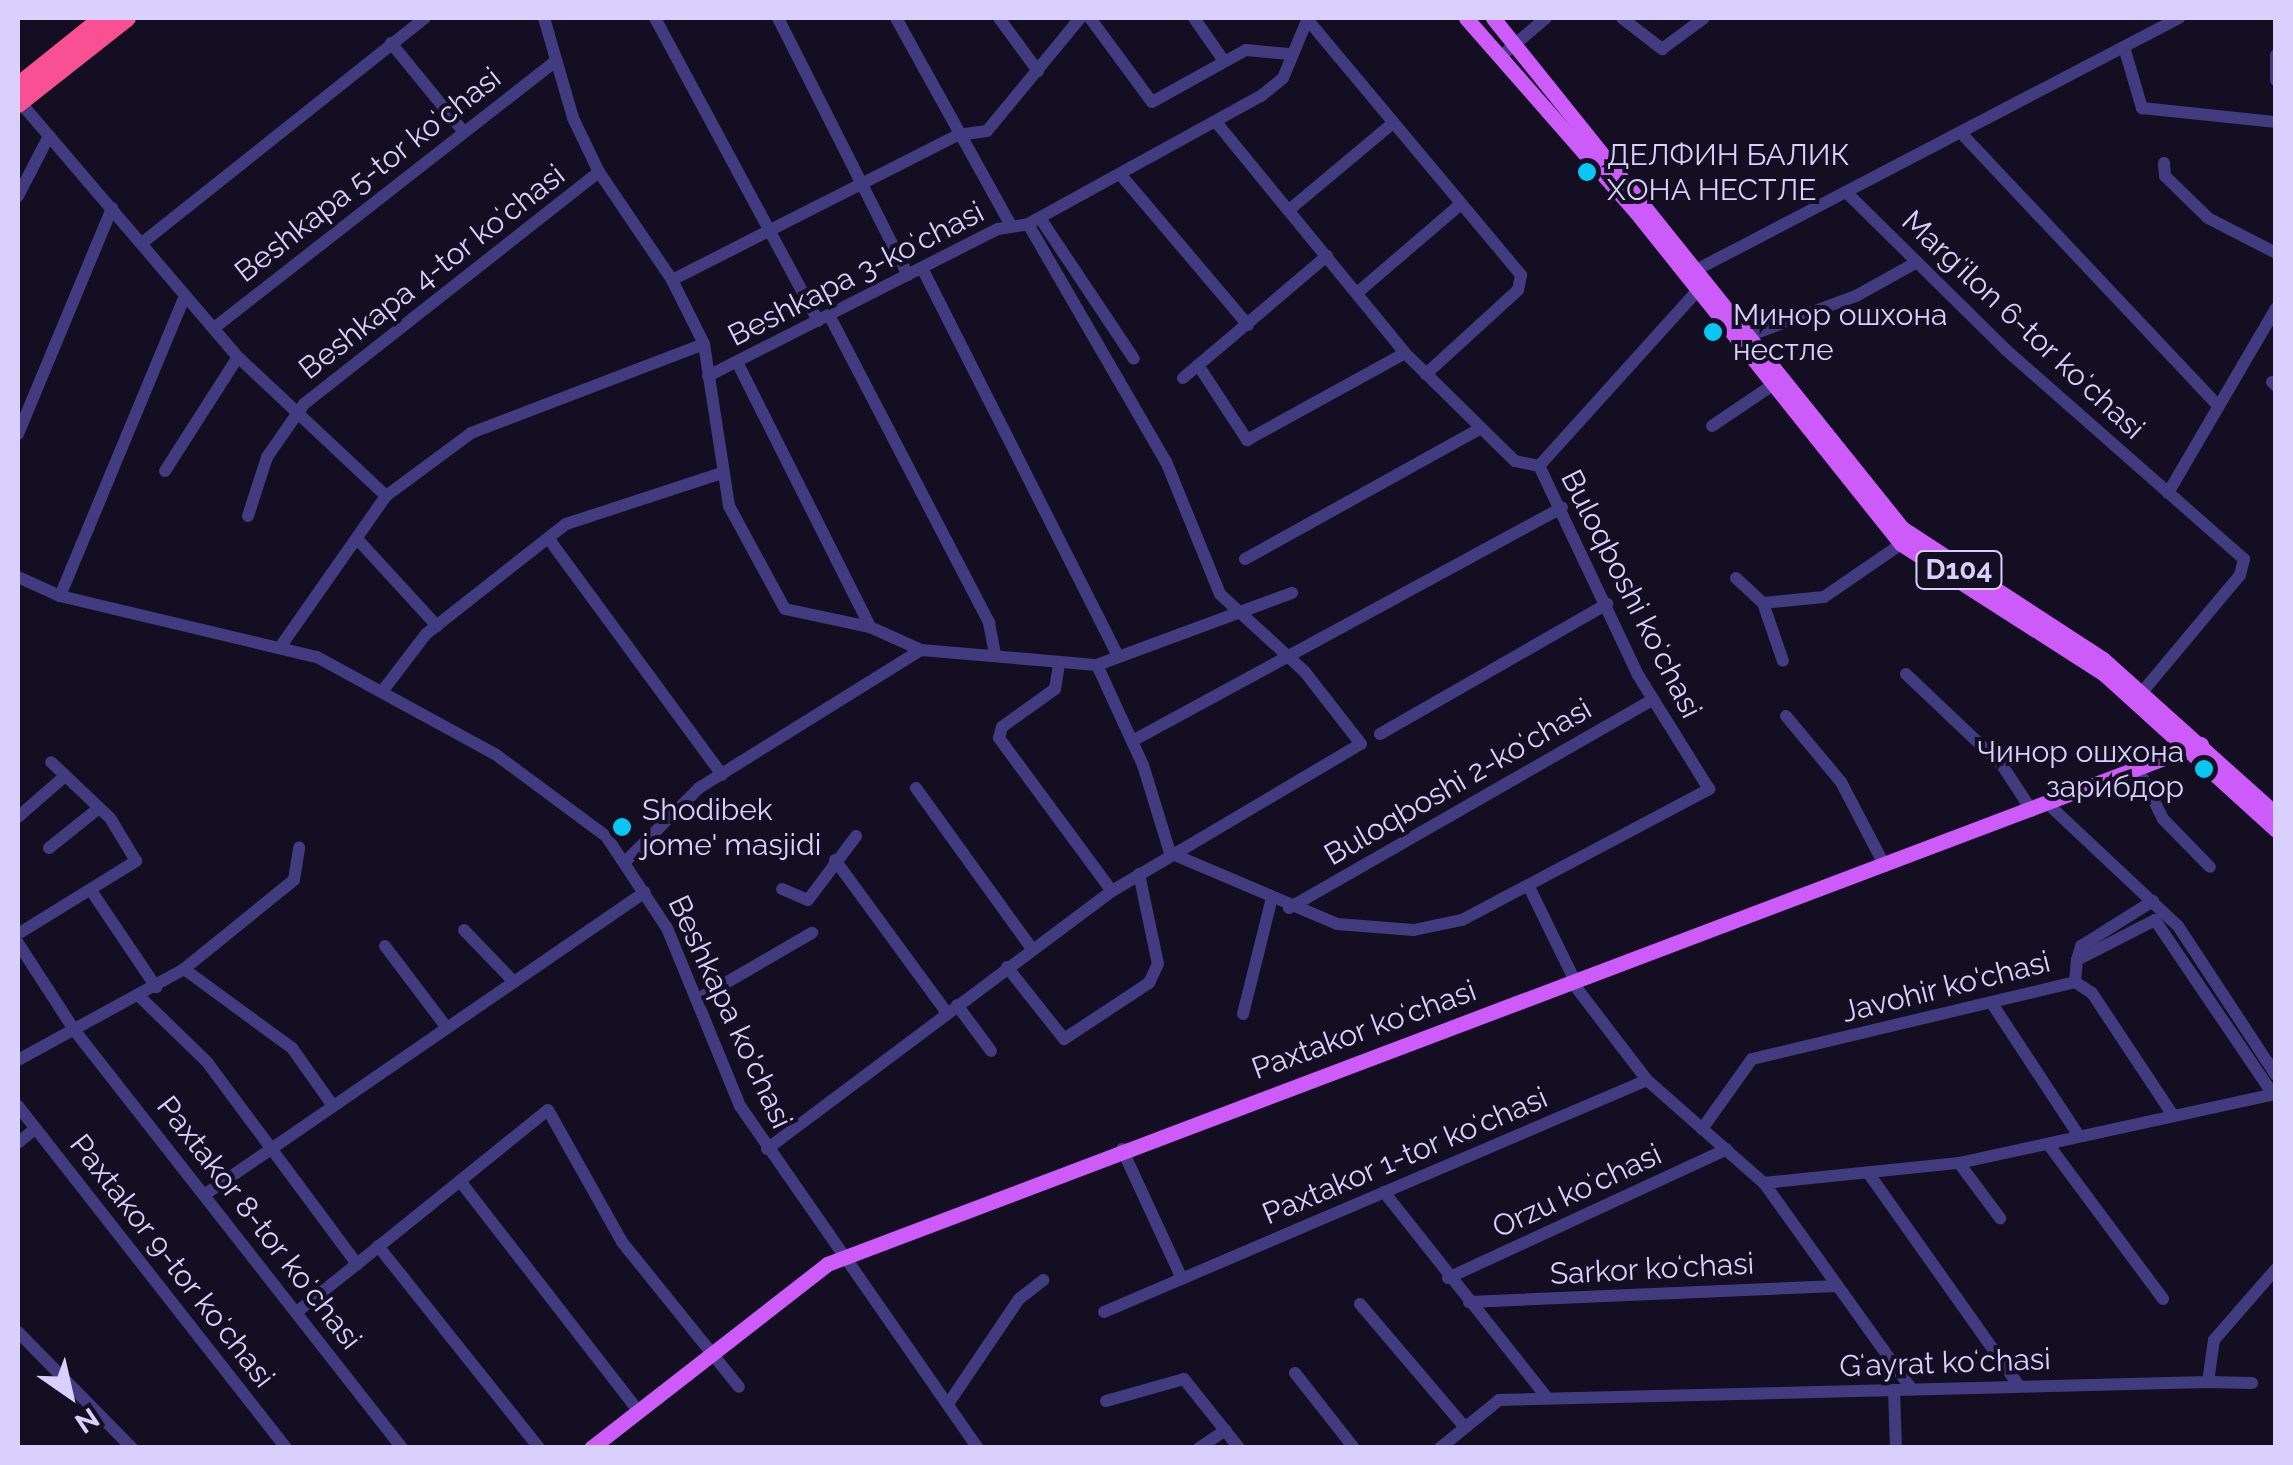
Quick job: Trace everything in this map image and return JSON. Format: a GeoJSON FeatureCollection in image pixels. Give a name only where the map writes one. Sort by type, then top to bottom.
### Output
{"type":"FeatureCollection","features":[{"type":"Feature","properties":{"kind":"highway"},"geometry":{"type":"LineString","coordinates":[[18,97],[104,18]]}},
{"type":"Feature","properties":{"kind":"highway"},"geometry":{"type":"LineString","coordinates":[[18,97],[127,18]]}},
{"type":"Feature","properties":{"kind":"main road","name":"D104"},"geometry":{"type":"LineString","coordinates":[[1466,18],[1901,544],[2090,664],[2276,814]]}},
{"type":"Feature","properties":{"kind":"main road","name":"D104"},"geometry":{"type":"LineString","coordinates":[[1493,18],[1902,528],[2144,690],[2276,830]]}},
{"type":"Feature","properties":{"kind":"main road","name":"Paxtakor koʻchasi"},"geometry":{"type":"LineString","coordinates":[[590,1448],[800,1280],[843,1258],[1122,1149],[2196,748]]}},
{"type":"Feature","properties":{"kind":"street"},"geometry":{"type":"LineString","coordinates":[[142,243],[424,18]]}},
{"type":"Feature","properties":{"kind":"street","name":"Beshkapa 4-tor koʻchasi"},"geometry":{"type":"LineString","coordinates":[[544,18],[554,62],[599,172],[672,280],[704,344],[708,376]]}},
{"type":"Feature","properties":{"kind":"street"},"geometry":{"type":"LineString","coordinates":[[654,18],[770,230],[824,318],[989,623],[995,654]]}},
{"type":"Feature","properties":{"kind":"street"},"geometry":{"type":"LineString","coordinates":[[778,18],[908,275]]}},
{"type":"Feature","properties":{"kind":"street"},"geometry":{"type":"LineString","coordinates":[[896,18],[1010,224]]}},
{"type":"Feature","properties":{"kind":"street"},"geometry":{"type":"LineString","coordinates":[[999,18],[1038,71]]}},
{"type":"Feature","properties":{"kind":"street"},"geometry":{"type":"LineString","coordinates":[[672,280],[958,135],[992,126],[1080,18]]}},
{"type":"Feature","properties":{"kind":"street"},"geometry":{"type":"LineString","coordinates":[[1090,18],[1152,102],[1246,50],[1289,54]]}},
{"type":"Feature","properties":{"kind":"street"},"geometry":{"type":"LineString","coordinates":[[1194,18],[1224,61]]}},
{"type":"Feature","properties":{"kind":"street"},"geometry":{"type":"LineString","coordinates":[[1034,221],[1276,86],[1307,18],[1522,283],[1426,374]]}},
{"type":"Feature","properties":{"kind":"street"},"geometry":{"type":"LineString","coordinates":[[1500,57],[1546,18]]}},
{"type":"Feature","properties":{"kind":"street"},"geometry":{"type":"LineString","coordinates":[[1622,18],[1662,48],[1704,18]]}},
{"type":"Feature","properties":{"kind":"street"},"geometry":{"type":"LineString","coordinates":[[1698,269],[2179,18]]}},
{"type":"Feature","properties":{"kind":"street"},"geometry":{"type":"LineString","coordinates":[[391,43],[463,131]]}},
{"type":"Feature","properties":{"kind":"street"},"geometry":{"type":"LineString","coordinates":[[2124,46],[2142,108],[2276,122]]}},
{"type":"Feature","properties":{"kind":"street"},"geometry":{"type":"LineString","coordinates":[[2276,55],[2276,80]]}},
{"type":"Feature","properties":{"kind":"street","name":"Beshkapa 5-tor koʻchasi"},"geometry":{"type":"LineString","coordinates":[[214,328],[554,62]]}},
{"type":"Feature","properties":{"kind":"street","name":"Beshkapa 4-tor koʻchasi"},"geometry":{"type":"LineString","coordinates":[[18,97],[238,357],[386,496]]}},
{"type":"Feature","properties":{"kind":"street"},"geometry":{"type":"LineString","coordinates":[[1216,122],[1405,354],[1515,461],[1539,466],[1696,292]]}},
{"type":"Feature","properties":{"kind":"street"},"geometry":{"type":"LineString","coordinates":[[1289,210],[1393,123]]}},
{"type":"Feature","properties":{"kind":"street"},"geometry":{"type":"LineString","coordinates":[[1962,134],[2218,406]]}},
{"type":"Feature","properties":{"kind":"street"},"geometry":{"type":"LineString","coordinates":[[18,196],[49,136]]}},
{"type":"Feature","properties":{"kind":"street"},"geometry":{"type":"LineString","coordinates":[[2164,162],[2166,176],[2208,218],[2276,253]]}},
{"type":"Feature","properties":{"kind":"street","name":"Beshkapa 4-tor koʻchasi"},"geometry":{"type":"LineString","coordinates":[[248,516],[267,458],[297,413],[599,172]]}},
{"type":"Feature","properties":{"kind":"street"},"geometry":{"type":"LineString","coordinates":[[1120,174],[1248,324]]}},
{"type":"Feature","properties":{"kind":"street","name":"Margʻilon 6-tor koʻchasi"},"geometry":{"type":"LineString","coordinates":[[1846,192],[1916,262],[2245,564],[2144,690]]}},
{"type":"Feature","properties":{"kind":"street"},"geometry":{"type":"LineString","coordinates":[[1357,293],[1461,204]]}},
{"type":"Feature","properties":{"kind":"street"},"geometry":{"type":"LineString","coordinates":[[18,434],[112,208]]}},
{"type":"Feature","properties":{"kind":"street"},"geometry":{"type":"LineString","coordinates":[[1034,221],[1134,360]]}},
{"type":"Feature","properties":{"kind":"street"},"geometry":{"type":"LineString","coordinates":[[767,1149],[1112,891],[1361,744],[1290,658],[1232,613],[1166,462],[1034,221]]}},
{"type":"Feature","properties":{"kind":"street","name":"Beshkapa 3-koʻchasi"},"geometry":{"type":"LineString","coordinates":[[1034,221],[1010,224],[708,376],[722,473],[740,536],[785,610],[870,627],[920,650],[1096,665],[1292,593]]}},
{"type":"Feature","properties":{"kind":"street"},"geometry":{"type":"LineString","coordinates":[[1183,378],[1327,256]]}},
{"type":"Feature","properties":{"kind":"street"},"geometry":{"type":"LineString","coordinates":[[1751,335],[1856,296],[1916,262]]}},
{"type":"Feature","properties":{"kind":"street"},"geometry":{"type":"LineString","coordinates":[[922,268],[1118,656]]}},
{"type":"Feature","properties":{"kind":"street"},"geometry":{"type":"LineString","coordinates":[[60,596],[184,296]]}},
{"type":"Feature","properties":{"kind":"street"},"geometry":{"type":"LineString","coordinates":[[2168,493],[2276,308]]}},
{"type":"Feature","properties":{"kind":"street"},"geometry":{"type":"LineString","coordinates":[[283,643],[360,542],[386,496],[497,416],[704,344]]}},
{"type":"Feature","properties":{"kind":"street"},"geometry":{"type":"LineString","coordinates":[[1198,366],[1247,440],[1405,354]]}},
{"type":"Feature","properties":{"kind":"street"},"geometry":{"type":"LineString","coordinates":[[165,471],[238,357]]}},
{"type":"Feature","properties":{"kind":"street"},"geometry":{"type":"LineString","coordinates":[[737,362],[870,627]]}},
{"type":"Feature","properties":{"kind":"street"},"geometry":{"type":"LineString","coordinates":[[1712,426],[1772,386]]}},
{"type":"Feature","properties":{"kind":"street"},"geometry":{"type":"LineString","coordinates":[[1245,559],[1480,429]]}},
{"type":"Feature","properties":{"kind":"street","name":"Buloqboshi koʻchasi"},"geometry":{"type":"LineString","coordinates":[[1529,887],[1705,793],[1707,780],[1652,700],[1539,466]]}},
{"type":"Feature","properties":{"kind":"street"},"geometry":{"type":"LineString","coordinates":[[384,688],[437,626],[578,519],[722,473]]}},
{"type":"Feature","properties":{"kind":"street"},"geometry":{"type":"LineString","coordinates":[[1134,740],[1562,508]]}},
{"type":"Feature","properties":{"kind":"street"},"geometry":{"type":"LineString","coordinates":[[360,542],[437,626]]}},
{"type":"Feature","properties":{"kind":"street"},"geometry":{"type":"LineString","coordinates":[[551,542],[722,775]]}},
{"type":"Feature","properties":{"kind":"street"},"geometry":{"type":"LineString","coordinates":[[1762,603],[1824,597],[1901,544]]}},
{"type":"Feature","properties":{"kind":"street","name":"Beshkapa ko'chasi"},"geometry":{"type":"LineString","coordinates":[[18,577],[60,596],[283,643],[384,688],[508,763],[627,860],[698,999],[740,1106],[843,1258],[950,1401],[978,1448]]}},
{"type":"Feature","properties":{"kind":"street"},"geometry":{"type":"LineString","coordinates":[[1736,578],[1762,603],[1783,661]]}},
{"type":"Feature","properties":{"kind":"street"},"geometry":{"type":"LineString","coordinates":[[1380,734],[1606,604]]}},
{"type":"Feature","properties":{"kind":"street"},"geometry":{"type":"LineString","coordinates":[[627,860],[722,775],[920,650]]}},
{"type":"Feature","properties":{"kind":"street"},"geometry":{"type":"LineString","coordinates":[[1060,664],[1056,689],[999,738],[1112,891]]}},
{"type":"Feature","properties":{"kind":"street"},"geometry":{"type":"LineString","coordinates":[[1096,665],[1134,740],[1170,854],[1271,902],[1353,927],[1414,930],[1462,920],[1529,887],[1574,982],[1647,1080],[1764,1182],[1912,1390]]}},
{"type":"Feature","properties":{"kind":"street"},"geometry":{"type":"LineString","coordinates":[[1906,674],[2002,765],[2032,811]]}},
{"type":"Feature","properties":{"kind":"street","name":"Buloqboshi 2-koʻchasi"},"geometry":{"type":"LineString","coordinates":[[1289,908],[1652,700]]}},
{"type":"Feature","properties":{"kind":"street"},"geometry":{"type":"LineString","coordinates":[[1786,716],[1841,782],[1885,866]]}},
{"type":"Feature","properties":{"kind":"street"},"geometry":{"type":"LineString","coordinates":[[18,934],[92,892],[136,860],[99,808],[51,762]]}},
{"type":"Feature","properties":{"kind":"street"},"geometry":{"type":"LineString","coordinates":[[2139,770],[2170,828],[2210,867]]}},
{"type":"Feature","properties":{"kind":"street"},"geometry":{"type":"LineString","coordinates":[[18,817],[65,776]]}},
{"type":"Feature","properties":{"kind":"street"},"geometry":{"type":"LineString","coordinates":[[916,788],[1032,948]]}},
{"type":"Feature","properties":{"kind":"street"},"geometry":{"type":"LineString","coordinates":[[2048,804],[2153,901],[2202,956],[2276,1075]]}},
{"type":"Feature","properties":{"kind":"street"},"geometry":{"type":"LineString","coordinates":[[48,848],[99,808]]}},
{"type":"Feature","properties":{"kind":"street"},"geometry":{"type":"LineString","coordinates":[[782,888],[808,900],[856,836]]}},
{"type":"Feature","properties":{"kind":"street"},"geometry":{"type":"LineString","coordinates":[[18,1060],[140,997],[184,969],[294,880],[299,848]]}},
{"type":"Feature","properties":{"kind":"street"},"geometry":{"type":"LineString","coordinates":[[835,860],[952,1009],[991,1051]]}},
{"type":"Feature","properties":{"kind":"street"},"geometry":{"type":"LineString","coordinates":[[1007,967],[1064,1039],[1149,983],[1158,964],[1138,874]]}},
{"type":"Feature","properties":{"kind":"street"},"geometry":{"type":"LineString","coordinates":[[92,892],[156,987]]}},
{"type":"Feature","properties":{"kind":"street"},"geometry":{"type":"LineString","coordinates":[[207,1193],[645,892]]}},
{"type":"Feature","properties":{"kind":"street"},"geometry":{"type":"LineString","coordinates":[[2075,982],[2082,946],[2153,901]]}},
{"type":"Feature","properties":{"kind":"street"},"geometry":{"type":"LineString","coordinates":[[1243,1014],[1271,902]]}},
{"type":"Feature","properties":{"kind":"street"},"geometry":{"type":"LineString","coordinates":[[1764,1182],[1959,1163],[2274,1094],[2163,925],[2145,920],[2077,960]]}},
{"type":"Feature","properties":{"kind":"street"},"geometry":{"type":"LineString","coordinates":[[464,930],[513,981]]}},
{"type":"Feature","properties":{"kind":"street"},"geometry":{"type":"LineString","coordinates":[[698,999],[812,933]]}},
{"type":"Feature","properties":{"kind":"street","name":"Paxtakor 8-tor koʻchasi"},"geometry":{"type":"LineString","coordinates":[[18,943],[75,1031],[207,1193],[402,1448]]}},
{"type":"Feature","properties":{"kind":"street"},"geometry":{"type":"LineString","coordinates":[[385,946],[447,1028]]}},
{"type":"Feature","properties":{"kind":"street"},"geometry":{"type":"LineString","coordinates":[[184,969],[292,1048],[333,1106]]}},
{"type":"Feature","properties":{"kind":"street","name":"Javohir ko'chasi"},"geometry":{"type":"LineString","coordinates":[[1702,1129],[1752,1059],[2075,982],[2092,993],[2172,1114]]}},
{"type":"Feature","properties":{"kind":"street"},"geometry":{"type":"LineString","coordinates":[[140,997],[207,1062],[357,1264]]}},
{"type":"Feature","properties":{"kind":"street"},"geometry":{"type":"LineString","coordinates":[[1991,1002],[2079,1136]]}},
{"type":"Feature","properties":{"kind":"street","name":"Paxtakor 1-tor koʻchasi"},"geometry":{"type":"LineString","coordinates":[[1104,1312],[1647,1080]]}},
{"type":"Feature","properties":{"kind":"street","name":"Paxtakor 9-tor koʻchasi"},"geometry":{"type":"LineString","coordinates":[[18,1106],[286,1448]]}},
{"type":"Feature","properties":{"kind":"street"},"geometry":{"type":"LineString","coordinates":[[298,1311],[548,1110],[622,1242],[707,1353],[739,1387]]}},
{"type":"Feature","properties":{"kind":"street"},"geometry":{"type":"LineString","coordinates":[[18,1143],[36,1128]]}},
{"type":"Feature","properties":{"kind":"street"},"geometry":{"type":"LineString","coordinates":[[2048,1144],[2163,1299]]}},
{"type":"Feature","properties":{"kind":"street"},"geometry":{"type":"LineString","coordinates":[[1122,1149],[1182,1279]]}},
{"type":"Feature","properties":{"kind":"street","name":"Orzu koʻchasi"},"geometry":{"type":"LineString","coordinates":[[1448,1278],[1727,1149]]}},
{"type":"Feature","properties":{"kind":"street"},"geometry":{"type":"LineString","coordinates":[[1959,1163],[2000,1218]]}},
{"type":"Feature","properties":{"kind":"street"},"geometry":{"type":"LineString","coordinates":[[1869,1174],[2020,1386]]}},
{"type":"Feature","properties":{"kind":"street"},"geometry":{"type":"LineString","coordinates":[[460,1181],[637,1410]]}},
{"type":"Feature","properties":{"kind":"street"},"geometry":{"type":"LineString","coordinates":[[1384,1192],[1448,1278],[1547,1398]]}},
{"type":"Feature","properties":{"kind":"street"},"geometry":{"type":"LineString","coordinates":[[378,1246],[539,1448]]}},
{"type":"Feature","properties":{"kind":"street"},"geometry":{"type":"LineString","coordinates":[[2208,1382],[2214,1340],[2276,1269]]}},
{"type":"Feature","properties":{"kind":"street"},"geometry":{"type":"LineString","coordinates":[[950,1401],[1019,1300],[1043,1280]]}},
{"type":"Feature","properties":{"kind":"street","name":"Sarkor koʻchasi"},"geometry":{"type":"LineString","coordinates":[[1469,1302],[1838,1286]]}},
{"type":"Feature","properties":{"kind":"street"},"geometry":{"type":"LineString","coordinates":[[1360,1304],[1464,1426]]}},
{"type":"Feature","properties":{"kind":"street"},"geometry":{"type":"LineString","coordinates":[[18,1332],[132,1448]]}},
{"type":"Feature","properties":{"kind":"street"},"geometry":{"type":"LineString","coordinates":[[1295,1373],[1354,1448]]}},
{"type":"Feature","properties":{"kind":"street"},"geometry":{"type":"LineString","coordinates":[[1106,1402],[1184,1378],[1239,1448]]}},
{"type":"Feature","properties":{"kind":"street","name":"Gʻayrat koʻchasi"},"geometry":{"type":"LineString","coordinates":[[1440,1448],[1492,1403],[1547,1398],[2252,1383]]}},
{"type":"Feature","properties":{"kind":"street"},"geometry":{"type":"LineString","coordinates":[[1894,1390],[1896,1448]]}},
{"type":"Feature","properties":{"kind":"street"},"geometry":{"type":"LineString","coordinates":[[1199,1448],[1226,1430]]}},
{"type":"Feature","properties":{"kind":"place","name":"ДЕЛФИН БАЛИК ХОНА НЕСТЛЕ"},"geometry":{"type":"Point","coordinates":[1587,172]}},
{"type":"Feature","properties":{"kind":"place","name":"Минор ошхона нестле"},"geometry":{"type":"Point","coordinates":[1713,332]}},
{"type":"Feature","properties":{"kind":"place","name":"Чинор ошхона зарибдор"},"geometry":{"type":"Point","coordinates":[2204,769]}},
{"type":"Feature","properties":{"kind":"place","name":"Shodibek jome' masjidi"},"geometry":{"type":"Point","coordinates":[622,827]}}]}
